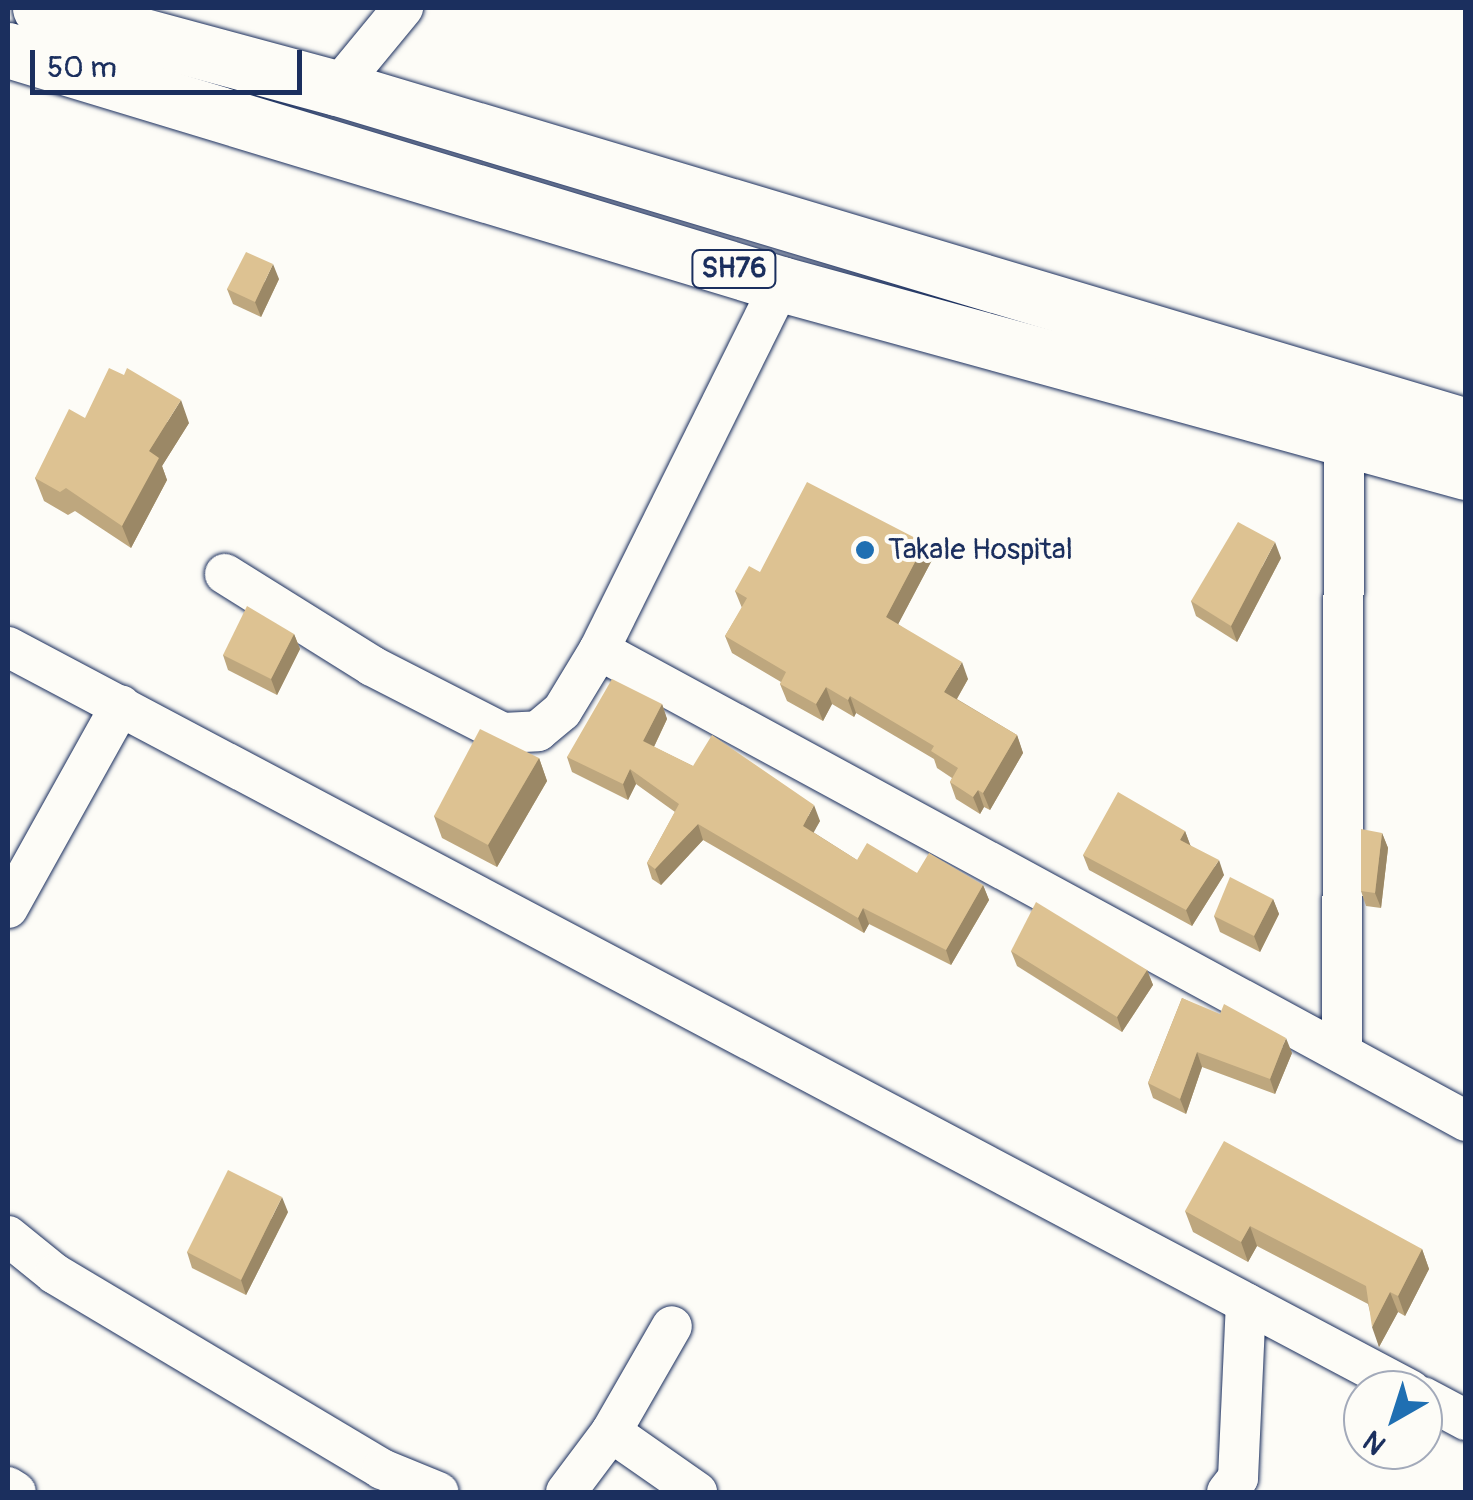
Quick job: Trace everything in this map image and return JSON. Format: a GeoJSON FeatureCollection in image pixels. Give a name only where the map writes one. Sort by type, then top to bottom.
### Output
{"type":"FeatureCollection","features":[{"type":"Feature","properties":{"kind":"main road","name":"SH76"},"geometry":{"type":"LineString","coordinates":[[40,8],[337,88],[1466,426]]}},
{"type":"Feature","properties":{"kind":"main road","name":"SH76"},"geometry":{"type":"LineString","coordinates":[[8,50],[781,284],[1466,472]]}},
{"type":"Feature","properties":{"kind":"street"},"geometry":{"type":"LineString","coordinates":[[337,88],[403,8]]}},
{"type":"Feature","properties":{"kind":"street"},"geometry":{"type":"LineString","coordinates":[[225,574],[372,666],[503,732],[538,731],[562,711],[599,650],[781,284]]}},
{"type":"Feature","properties":{"kind":"street"},"geometry":{"type":"LineString","coordinates":[[1342,1052],[1344,436]]}},
{"type":"Feature","properties":{"kind":"street"},"geometry":{"type":"LineString","coordinates":[[8,647],[1372,1370]]}},
{"type":"Feature","properties":{"kind":"street"},"geometry":{"type":"LineString","coordinates":[[599,650],[1466,1121]]}},
{"type":"Feature","properties":{"kind":"street"},"geometry":{"type":"LineString","coordinates":[[8,908],[120,706]]}},
{"type":"Feature","properties":{"kind":"street"},"geometry":{"type":"LineString","coordinates":[[8,1236],[55,1274],[153,1333],[382,1469],[438,1492]]}},
{"type":"Feature","properties":{"kind":"street"},"geometry":{"type":"LineString","coordinates":[[1226,1492],[1238,1478],[1246,1303]]}},
{"type":"Feature","properties":{"kind":"street"},"geometry":{"type":"LineString","coordinates":[[566,1492],[611,1432],[672,1326]]}},
{"type":"Feature","properties":{"kind":"street"},"geometry":{"type":"LineString","coordinates":[[1443,1408],[1466,1420]]}},
{"type":"Feature","properties":{"kind":"street"},"geometry":{"type":"LineString","coordinates":[[611,1432],[697,1492]]}},
{"type":"Feature","properties":{"kind":"street"},"geometry":{"type":"LineString","coordinates":[[8,1487],[16,1492]]}},
{"type":"Feature","properties":{"kind":"building"},"geometry":{"type":"Polygon","coordinates":[[[246,252],[273,264],[255,302],[227,289],[246,252]]]}},
{"type":"Feature","properties":{"kind":"building"},"geometry":{"type":"Polygon","coordinates":[[[109,368],[124,375],[127,368],[181,400],[149,451],[159,458],[122,526],[66,488],[60,492],[35,478],[69,409],[85,418],[109,368]]]}},
{"type":"Feature","properties":{"kind":"building"},"geometry":{"type":"Polygon","coordinates":[[[807,482],[925,543],[886,617],[962,662],[944,692],[1017,735],[983,793],[978,790],[973,797],[950,782],[958,768],[931,751],[934,746],[850,696],[848,700],[826,687],[816,704],[780,684],[786,672],[725,636],[747,598],[735,591],[749,566],[760,572],[807,482]]]}},
{"type":"Feature","properties":{"kind":"building"},"geometry":{"type":"Polygon","coordinates":[[[1238,522],[1275,542],[1231,626],[1191,601],[1238,522]]]}},
{"type":"Feature","properties":{"kind":"building"},"geometry":{"type":"Polygon","coordinates":[[[247,606],[294,634],[271,679],[223,655],[247,606]]]}},
{"type":"Feature","properties":{"kind":"building"},"geometry":{"type":"Polygon","coordinates":[[[612,679],[662,704],[643,741],[693,766],[712,735],[814,805],[803,826],[857,860],[867,843],[917,873],[929,853],[983,885],[946,950],[863,908],[858,918],[698,824],[655,869],[647,863],[679,804],[630,769],[623,784],[567,757],[612,679]]]}},
{"type":"Feature","properties":{"kind":"building"},"geometry":{"type":"Polygon","coordinates":[[[480,729],[539,758],[488,845],[434,816],[480,729]]]}},
{"type":"Feature","properties":{"kind":"building"},"geometry":{"type":"Polygon","coordinates":[[[1118,792],[1185,831],[1180,840],[1219,860],[1186,910],[1083,855],[1118,792]]]}},
{"type":"Feature","properties":{"kind":"building"},"geometry":{"type":"Polygon","coordinates":[[[1361,829],[1382,833],[1375,893],[1361,891],[1361,829]]]}},
{"type":"Feature","properties":{"kind":"building"},"geometry":{"type":"Polygon","coordinates":[[[1230,877],[1273,899],[1254,936],[1214,916],[1230,877]]]}},
{"type":"Feature","properties":{"kind":"building"},"geometry":{"type":"Polygon","coordinates":[[[1036,902],[1147,970],[1117,1017],[1011,951],[1036,902]]]}},
{"type":"Feature","properties":{"kind":"building"},"geometry":{"type":"Polygon","coordinates":[[[1182,998],[1220,1014],[1224,1004],[1286,1038],[1270,1079],[1197,1052],[1180,1099],[1148,1083],[1182,998]]]}},
{"type":"Feature","properties":{"kind":"building"},"geometry":{"type":"Polygon","coordinates":[[[1224,1141],[1422,1249],[1398,1296],[1390,1292],[1372,1327],[1366,1286],[1250,1226],[1241,1242],[1185,1211],[1224,1141]]]}},
{"type":"Feature","properties":{"kind":"building"},"geometry":{"type":"Polygon","coordinates":[[[228,1170],[282,1197],[241,1280],[187,1252],[228,1170]]]}},
{"type":"Feature","properties":{"kind":"place","name":"Takale Hospital"},"geometry":{"type":"Point","coordinates":[865,550]}}]}
